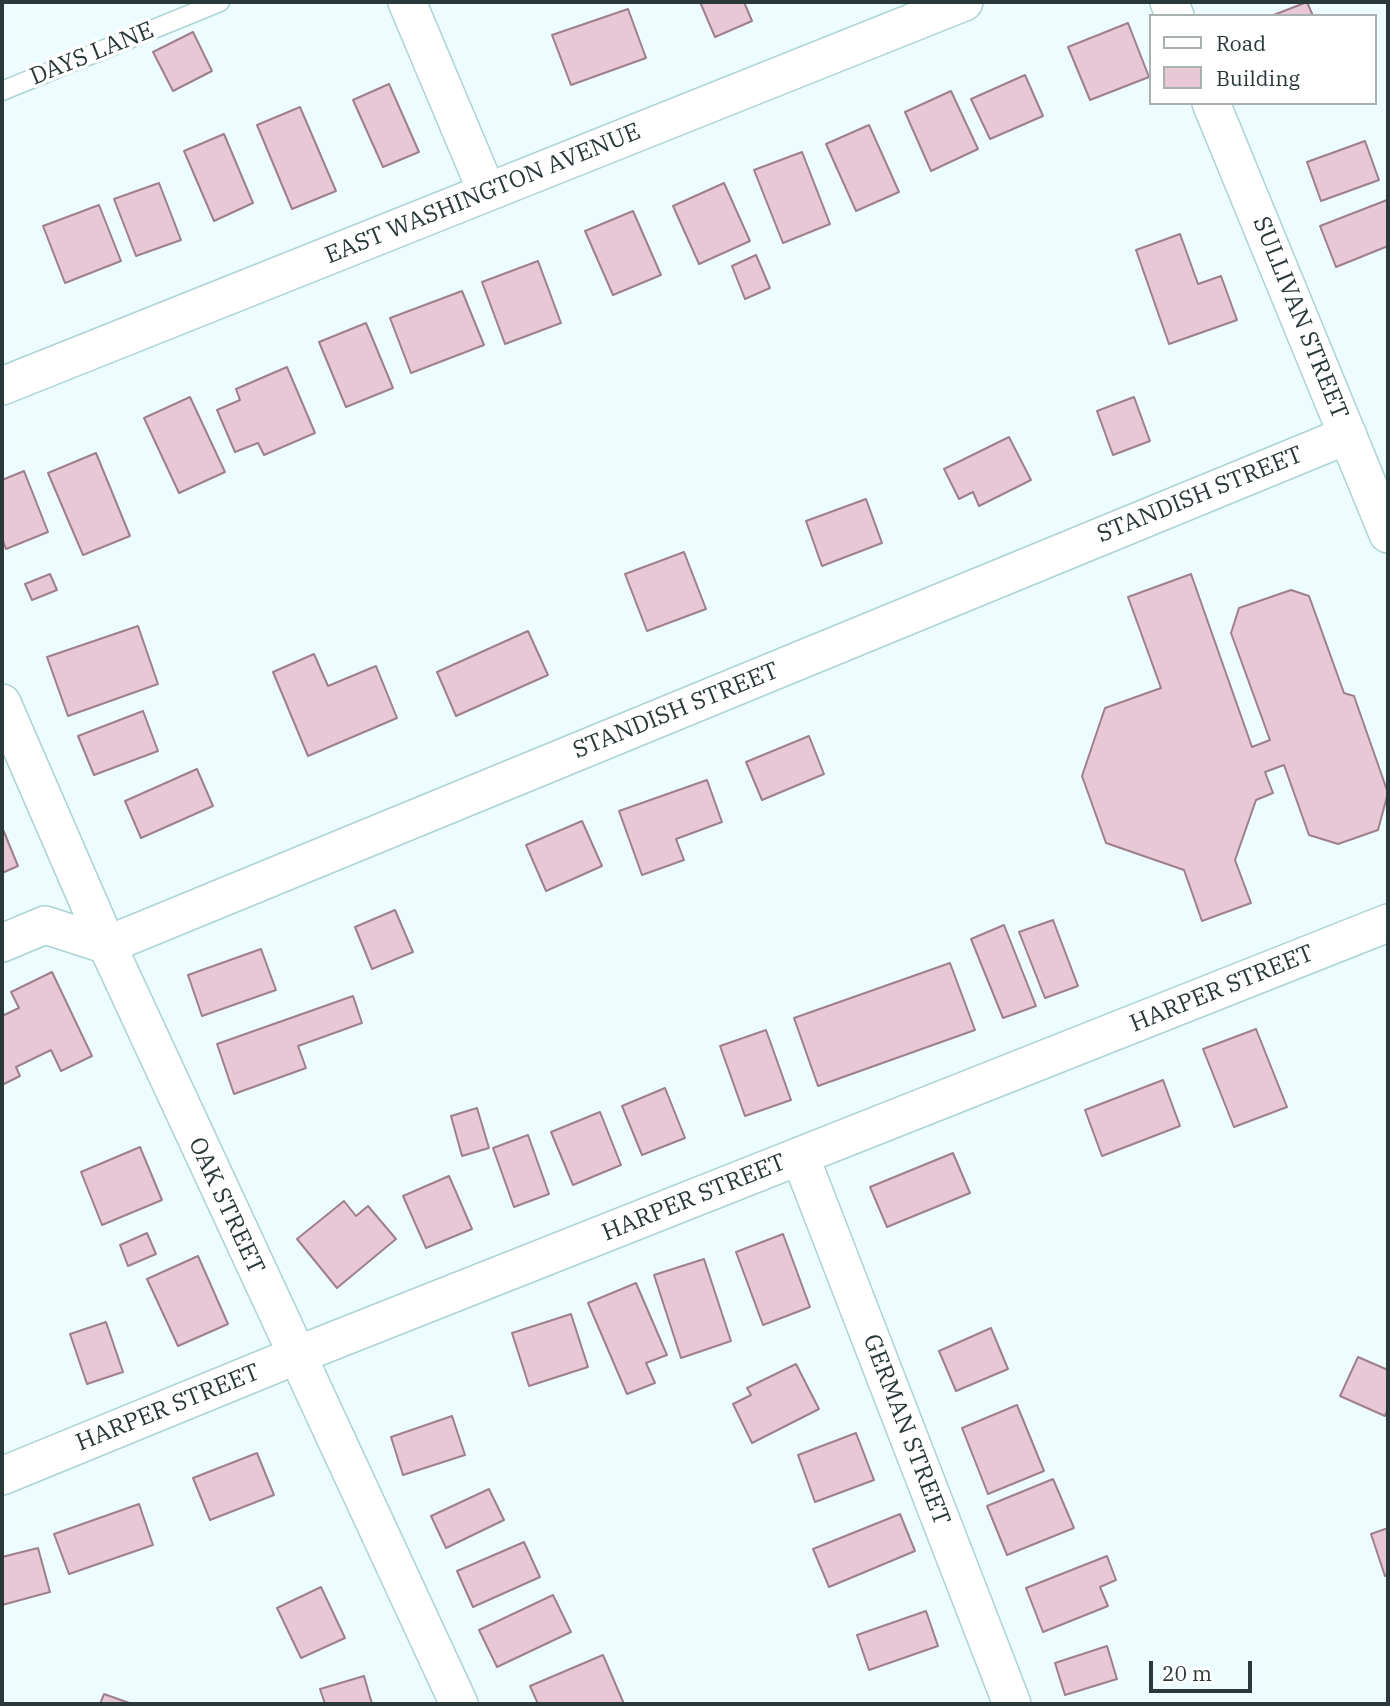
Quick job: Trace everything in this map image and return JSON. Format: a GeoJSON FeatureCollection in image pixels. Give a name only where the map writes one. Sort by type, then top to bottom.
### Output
{"type":"FeatureCollection","features":[{"type":"Feature","properties":{"kind":"street"},"geometry":{"type":"LineString","coordinates":[[407,2],[487,192]]}},
{"type":"Feature","properties":{"kind":"street","name":"EAST WASHINGTON AVENUE"},"geometry":{"type":"LineString","coordinates":[[2,386],[964,2]]}},
{"type":"Feature","properties":{"kind":"street","name":"SULLIVAN STREET"},"geometry":{"type":"LineString","coordinates":[[1212,105],[1388,534]]}},
{"type":"Feature","properties":{"kind":"street","name":"STANDISH STREET"},"geometry":{"type":"LineString","coordinates":[[107,945],[1348,435]]}},
{"type":"Feature","properties":{"kind":"street","name":"OAK STREET"},"geometry":{"type":"LineString","coordinates":[[2,703],[107,945],[295,1356],[459,1704]]}},
{"type":"Feature","properties":{"kind":"street","name":"HARPER STREET"},"geometry":{"type":"LineString","coordinates":[[2,1476],[295,1356],[1388,923]]}},
{"type":"Feature","properties":{"kind":"street"},"geometry":{"type":"LineString","coordinates":[[2,943],[45,925],[107,945]]}},
{"type":"Feature","properties":{"kind":"street","name":"GERMAN STREET"},"geometry":{"type":"LineString","coordinates":[[800,1156],[1012,1704]]}},
{"type":"Feature","properties":{"kind":"lane","name":"DAYS LANE"},"geometry":{"type":"LineString","coordinates":[[2,91],[220,2]]}},
{"type":"Feature","properties":{"kind":"building"},"geometry":{"type":"Polygon","coordinates":[[[700,2],[744,2],[752,21],[715,37],[700,2]]]}},
{"type":"Feature","properties":{"kind":"building"},"geometry":{"type":"Polygon","coordinates":[[[1307,2],[1312,14],[1276,14],[1307,2]]]}},
{"type":"Feature","properties":{"kind":"building"},"geometry":{"type":"Polygon","coordinates":[[[628,9],[646,58],[571,85],[552,35],[628,9]]]}},
{"type":"Feature","properties":{"kind":"building"},"geometry":{"type":"Polygon","coordinates":[[[1128,23],[1148,77],[1090,100],[1068,47],[1128,23]]]}},
{"type":"Feature","properties":{"kind":"building"},"geometry":{"type":"Polygon","coordinates":[[[193,32],[212,71],[173,91],[153,52],[193,32]]]}},
{"type":"Feature","properties":{"kind":"building"},"geometry":{"type":"Polygon","coordinates":[[[1025,75],[1043,116],[990,139],[971,99],[1025,75]]]}},
{"type":"Feature","properties":{"kind":"building"},"geometry":{"type":"Polygon","coordinates":[[[389,84],[419,152],[383,167],[353,100],[389,84]]]}},
{"type":"Feature","properties":{"kind":"building"},"geometry":{"type":"Polygon","coordinates":[[[951,91],[978,149],[931,171],[905,112],[951,91]]]}},
{"type":"Feature","properties":{"kind":"building"},"geometry":{"type":"Polygon","coordinates":[[[300,107],[336,191],[292,209],[257,125],[300,107]]]}},
{"type":"Feature","properties":{"kind":"building"},"geometry":{"type":"Polygon","coordinates":[[[869,125],[899,192],[856,211],[826,144],[869,125]]]}},
{"type":"Feature","properties":{"kind":"building"},"geometry":{"type":"Polygon","coordinates":[[[224,134],[253,203],[214,221],[184,151],[224,134]]]}},
{"type":"Feature","properties":{"kind":"building"},"geometry":{"type":"Polygon","coordinates":[[[1365,141],[1379,180],[1321,201],[1307,162],[1365,141]]]}},
{"type":"Feature","properties":{"kind":"building"},"geometry":{"type":"Polygon","coordinates":[[[802,152],[830,224],[783,243],[754,170],[802,152]]]}},
{"type":"Feature","properties":{"kind":"building"},"geometry":{"type":"Polygon","coordinates":[[[159,183],[181,240],[136,256],[114,199],[159,183]]]}},
{"type":"Feature","properties":{"kind":"building"},"geometry":{"type":"Polygon","coordinates":[[[724,183],[750,241],[699,264],[673,206],[724,183]]]}},
{"type":"Feature","properties":{"kind":"building"},"geometry":{"type":"Polygon","coordinates":[[[1387,200],[1388,246],[1336,267],[1320,226],[1387,200]]]}},
{"type":"Feature","properties":{"kind":"building"},"geometry":{"type":"Polygon","coordinates":[[[99,205],[121,261],[65,283],[43,226],[99,205]]]}},
{"type":"Feature","properties":{"kind":"building"},"geometry":{"type":"Polygon","coordinates":[[[633,211],[661,275],[613,295],[585,231],[633,211]]]}},
{"type":"Feature","properties":{"kind":"building"},"geometry":{"type":"Polygon","coordinates":[[[1180,234],[1198,284],[1221,276],[1237,320],[1169,344],[1136,250],[1180,234]]]}},
{"type":"Feature","properties":{"kind":"building"},"geometry":{"type":"Polygon","coordinates":[[[756,255],[770,288],[745,299],[732,266],[756,255]]]}},
{"type":"Feature","properties":{"kind":"building"},"geometry":{"type":"Polygon","coordinates":[[[538,261],[561,323],[505,344],[482,282],[538,261]]]}},
{"type":"Feature","properties":{"kind":"building"},"geometry":{"type":"Polygon","coordinates":[[[462,291],[484,345],[411,373],[390,318],[462,291]]]}},
{"type":"Feature","properties":{"kind":"building"},"geometry":{"type":"Polygon","coordinates":[[[366,323],[393,388],[346,407],[319,342],[366,323]]]}},
{"type":"Feature","properties":{"kind":"building"},"geometry":{"type":"Polygon","coordinates":[[[287,367],[315,433],[264,455],[258,443],[235,452],[217,410],[240,400],[236,389],[287,367]]]}},
{"type":"Feature","properties":{"kind":"building"},"geometry":{"type":"Polygon","coordinates":[[[190,397],[225,472],[179,493],[144,418],[190,397]]]}},
{"type":"Feature","properties":{"kind":"building"},"geometry":{"type":"Polygon","coordinates":[[[1134,397],[1150,441],[1113,455],[1097,411],[1134,397]]]}},
{"type":"Feature","properties":{"kind":"building"},"geometry":{"type":"Polygon","coordinates":[[[1009,437],[1031,480],[979,506],[973,492],[959,499],[944,469],[1009,437]]]}},
{"type":"Feature","properties":{"kind":"building"},"geometry":{"type":"Polygon","coordinates":[[[96,453],[130,536],[83,555],[48,473],[96,453]]]}},
{"type":"Feature","properties":{"kind":"building"},"geometry":{"type":"Polygon","coordinates":[[[24,471],[48,532],[6,549],[2,538],[2,480],[24,471]]]}},
{"type":"Feature","properties":{"kind":"building"},"geometry":{"type":"Polygon","coordinates":[[[866,499],[882,543],[822,566],[806,521],[866,499]]]}},
{"type":"Feature","properties":{"kind":"building"},"geometry":{"type":"Polygon","coordinates":[[[684,552],[706,609],[647,631],[625,574],[684,552]]]}},
{"type":"Feature","properties":{"kind":"building"},"geometry":{"type":"Polygon","coordinates":[[[50,574],[57,590],[32,600],[25,584],[50,574]]]}},
{"type":"Feature","properties":{"kind":"building"},"geometry":{"type":"Polygon","coordinates":[[[1191,574],[1252,747],[1270,740],[1231,633],[1239,608],[1291,590],[1309,596],[1344,693],[1354,696],[1388,793],[1378,830],[1338,844],[1309,835],[1284,765],[1265,772],[1273,793],[1256,800],[1235,860],[1251,903],[1202,921],[1184,870],[1106,843],[1082,776],[1105,708],[1161,688],[1128,597],[1191,574]]]}},
{"type":"Feature","properties":{"kind":"building"},"geometry":{"type":"Polygon","coordinates":[[[138,626],[158,684],[68,716],[47,657],[138,626]]]}},
{"type":"Feature","properties":{"kind":"building"},"geometry":{"type":"Polygon","coordinates":[[[528,631],[548,675],[456,716],[437,672],[528,631]]]}},
{"type":"Feature","properties":{"kind":"building"},"geometry":{"type":"Polygon","coordinates":[[[314,654],[328,686],[376,666],[397,718],[308,756],[273,672],[314,654]]]}},
{"type":"Feature","properties":{"kind":"building"},"geometry":{"type":"Polygon","coordinates":[[[143,711],[158,751],[94,775],[78,736],[143,711]]]}},
{"type":"Feature","properties":{"kind":"building"},"geometry":{"type":"Polygon","coordinates":[[[809,736],[824,774],[762,800],[746,762],[809,736]]]}},
{"type":"Feature","properties":{"kind":"building"},"geometry":{"type":"Polygon","coordinates":[[[197,769],[213,806],[141,838],[125,801],[197,769]]]}},
{"type":"Feature","properties":{"kind":"building"},"geometry":{"type":"Polygon","coordinates":[[[707,780],[722,822],[676,839],[684,860],[642,875],[619,811],[707,780]]]}},
{"type":"Feature","properties":{"kind":"building"},"geometry":{"type":"Polygon","coordinates":[[[582,821],[602,866],[546,891],[526,845],[582,821]]]}},
{"type":"Feature","properties":{"kind":"building"},"geometry":{"type":"Polygon","coordinates":[[[2,827],[18,866],[2,873],[2,827]]]}},
{"type":"Feature","properties":{"kind":"building"},"geometry":{"type":"Polygon","coordinates":[[[395,910],[413,952],[372,969],[355,927],[395,910]]]}},
{"type":"Feature","properties":{"kind":"building"},"geometry":{"type":"Polygon","coordinates":[[[1053,920],[1078,986],[1045,998],[1019,932],[1053,920]]]}},
{"type":"Feature","properties":{"kind":"building"},"geometry":{"type":"Polygon","coordinates":[[[1004,925],[1036,1006],[1003,1018],[971,939],[1004,925]]]}},
{"type":"Feature","properties":{"kind":"building"},"geometry":{"type":"Polygon","coordinates":[[[261,949],[276,990],[202,1016],[188,975],[261,949]]]}},
{"type":"Feature","properties":{"kind":"building"},"geometry":{"type":"Polygon","coordinates":[[[950,963],[975,1030],[818,1086],[794,1018],[950,963]]]}},
{"type":"Feature","properties":{"kind":"building"},"geometry":{"type":"Polygon","coordinates":[[[52,972],[92,1056],[61,1071],[51,1050],[16,1067],[20,1076],[2,1085],[2,1016],[19,1008],[11,992],[52,972]]]}},
{"type":"Feature","properties":{"kind":"building"},"geometry":{"type":"Polygon","coordinates":[[[353,996],[362,1023],[298,1046],[306,1068],[234,1094],[217,1044],[353,996]]]}},
{"type":"Feature","properties":{"kind":"building"},"geometry":{"type":"Polygon","coordinates":[[[1256,1029],[1287,1107],[1234,1127],[1203,1049],[1256,1029]]]}},
{"type":"Feature","properties":{"kind":"building"},"geometry":{"type":"Polygon","coordinates":[[[766,1030],[791,1100],[745,1116],[720,1046],[766,1030]]]}},
{"type":"Feature","properties":{"kind":"building"},"geometry":{"type":"Polygon","coordinates":[[[1163,1080],[1180,1126],[1102,1156],[1085,1110],[1163,1080]]]}},
{"type":"Feature","properties":{"kind":"building"},"geometry":{"type":"Polygon","coordinates":[[[665,1088],[685,1138],[642,1155],[622,1106],[665,1088]]]}},
{"type":"Feature","properties":{"kind":"building"},"geometry":{"type":"Polygon","coordinates":[[[477,1108],[489,1148],[462,1156],[451,1116],[477,1108]]]}},
{"type":"Feature","properties":{"kind":"building"},"geometry":{"type":"Polygon","coordinates":[[[600,1112],[621,1165],[573,1185],[551,1132],[600,1112]]]}},
{"type":"Feature","properties":{"kind":"building"},"geometry":{"type":"Polygon","coordinates":[[[528,1135],[549,1194],[514,1207],[493,1148],[528,1135]]]}},
{"type":"Feature","properties":{"kind":"building"},"geometry":{"type":"Polygon","coordinates":[[[140,1147],[162,1200],[102,1225],[81,1172],[140,1147]]]}},
{"type":"Feature","properties":{"kind":"building"},"geometry":{"type":"Polygon","coordinates":[[[953,1153],[970,1193],[887,1227],[870,1187],[953,1153]]]}},
{"type":"Feature","properties":{"kind":"building"},"geometry":{"type":"Polygon","coordinates":[[[449,1176],[472,1229],[426,1248],[403,1196],[449,1176]]]}},
{"type":"Feature","properties":{"kind":"building"},"geometry":{"type":"Polygon","coordinates":[[[344,1201],[356,1216],[368,1206],[396,1239],[337,1288],[297,1239],[344,1201]]]}},
{"type":"Feature","properties":{"kind":"building"},"geometry":{"type":"Polygon","coordinates":[[[147,1233],[156,1254],[128,1266],[120,1245],[147,1233]]]}},
{"type":"Feature","properties":{"kind":"building"},"geometry":{"type":"Polygon","coordinates":[[[783,1234],[810,1307],[763,1325],[736,1252],[783,1234]]]}},
{"type":"Feature","properties":{"kind":"building"},"geometry":{"type":"Polygon","coordinates":[[[198,1256],[228,1324],[178,1346],[147,1279],[198,1256]]]}},
{"type":"Feature","properties":{"kind":"building"},"geometry":{"type":"Polygon","coordinates":[[[704,1259],[731,1341],[681,1358],[654,1275],[704,1259]]]}},
{"type":"Feature","properties":{"kind":"building"},"geometry":{"type":"Polygon","coordinates":[[[636,1283],[667,1355],[646,1363],[655,1383],[627,1394],[588,1303],[636,1283]]]}},
{"type":"Feature","properties":{"kind":"building"},"geometry":{"type":"Polygon","coordinates":[[[571,1314],[588,1367],[529,1386],[512,1333],[571,1314]]]}},
{"type":"Feature","properties":{"kind":"building"},"geometry":{"type":"Polygon","coordinates":[[[106,1322],[123,1372],[87,1384],[70,1334],[106,1322]]]}},
{"type":"Feature","properties":{"kind":"building"},"geometry":{"type":"Polygon","coordinates":[[[991,1328],[1008,1369],[956,1391],[939,1351],[991,1328]]]}},
{"type":"Feature","properties":{"kind":"building"},"geometry":{"type":"Polygon","coordinates":[[[1358,1357],[1388,1370],[1388,1408],[1385,1416],[1340,1396],[1358,1357]]]}},
{"type":"Feature","properties":{"kind":"building"},"geometry":{"type":"Polygon","coordinates":[[[796,1364],[819,1409],[752,1443],[733,1404],[751,1395],[747,1388],[796,1364]]]}},
{"type":"Feature","properties":{"kind":"building"},"geometry":{"type":"Polygon","coordinates":[[[1017,1405],[1044,1471],[988,1494],[962,1428],[1017,1405]]]}},
{"type":"Feature","properties":{"kind":"building"},"geometry":{"type":"Polygon","coordinates":[[[452,1416],[465,1455],[403,1475],[391,1437],[452,1416]]]}},
{"type":"Feature","properties":{"kind":"building"},"geometry":{"type":"Polygon","coordinates":[[[856,1433],[874,1480],[815,1502],[798,1455],[856,1433]]]}},
{"type":"Feature","properties":{"kind":"building"},"geometry":{"type":"Polygon","coordinates":[[[257,1453],[274,1495],[210,1520],[193,1478],[257,1453]]]}},
{"type":"Feature","properties":{"kind":"building"},"geometry":{"type":"Polygon","coordinates":[[[1053,1479],[1074,1528],[1007,1555],[987,1506],[1053,1479]]]}},
{"type":"Feature","properties":{"kind":"building"},"geometry":{"type":"Polygon","coordinates":[[[489,1489],[504,1520],[446,1548],[431,1516],[489,1489]]]}},
{"type":"Feature","properties":{"kind":"building"},"geometry":{"type":"Polygon","coordinates":[[[139,1504],[153,1545],[69,1574],[54,1534],[139,1504]]]}},
{"type":"Feature","properties":{"kind":"building"},"geometry":{"type":"Polygon","coordinates":[[[900,1514],[915,1551],[829,1587],[813,1549],[900,1514]]]}},
{"type":"Feature","properties":{"kind":"building"},"geometry":{"type":"Polygon","coordinates":[[[1388,1528],[1388,1575],[1385,1576],[1371,1534],[1388,1528]]]}},
{"type":"Feature","properties":{"kind":"building"},"geometry":{"type":"Polygon","coordinates":[[[524,1542],[540,1577],[473,1607],[457,1571],[524,1542]]]}},
{"type":"Feature","properties":{"kind":"building"},"geometry":{"type":"Polygon","coordinates":[[[38,1548],[50,1592],[2,1605],[2,1557],[38,1548]]]}},
{"type":"Feature","properties":{"kind":"building"},"geometry":{"type":"Polygon","coordinates":[[[1107,1556],[1116,1580],[1100,1587],[1108,1606],[1043,1632],[1026,1588],[1107,1556]]]}},
{"type":"Feature","properties":{"kind":"building"},"geometry":{"type":"Polygon","coordinates":[[[321,1587],[345,1638],[301,1658],[277,1608],[321,1587]]]}},
{"type":"Feature","properties":{"kind":"building"},"geometry":{"type":"Polygon","coordinates":[[[553,1595],[571,1632],[497,1667],[479,1630],[553,1595]]]}},
{"type":"Feature","properties":{"kind":"building"},"geometry":{"type":"Polygon","coordinates":[[[926,1611],[938,1646],[869,1670],[857,1635],[926,1611]]]}},
{"type":"Feature","properties":{"kind":"building"},"geometry":{"type":"Polygon","coordinates":[[[1107,1646],[1117,1679],[1065,1695],[1055,1663],[1107,1646]]]}},
{"type":"Feature","properties":{"kind":"building"},"geometry":{"type":"Polygon","coordinates":[[[603,1655],[624,1704],[538,1704],[530,1686],[603,1655]]]}},
{"type":"Feature","properties":{"kind":"building"},"geometry":{"type":"Polygon","coordinates":[[[364,1676],[372,1704],[325,1704],[320,1689],[364,1676]]]}},
{"type":"Feature","properties":{"kind":"building"},"geometry":{"type":"Polygon","coordinates":[[[104,1694],[132,1704],[100,1704],[104,1694]]]}}]}
